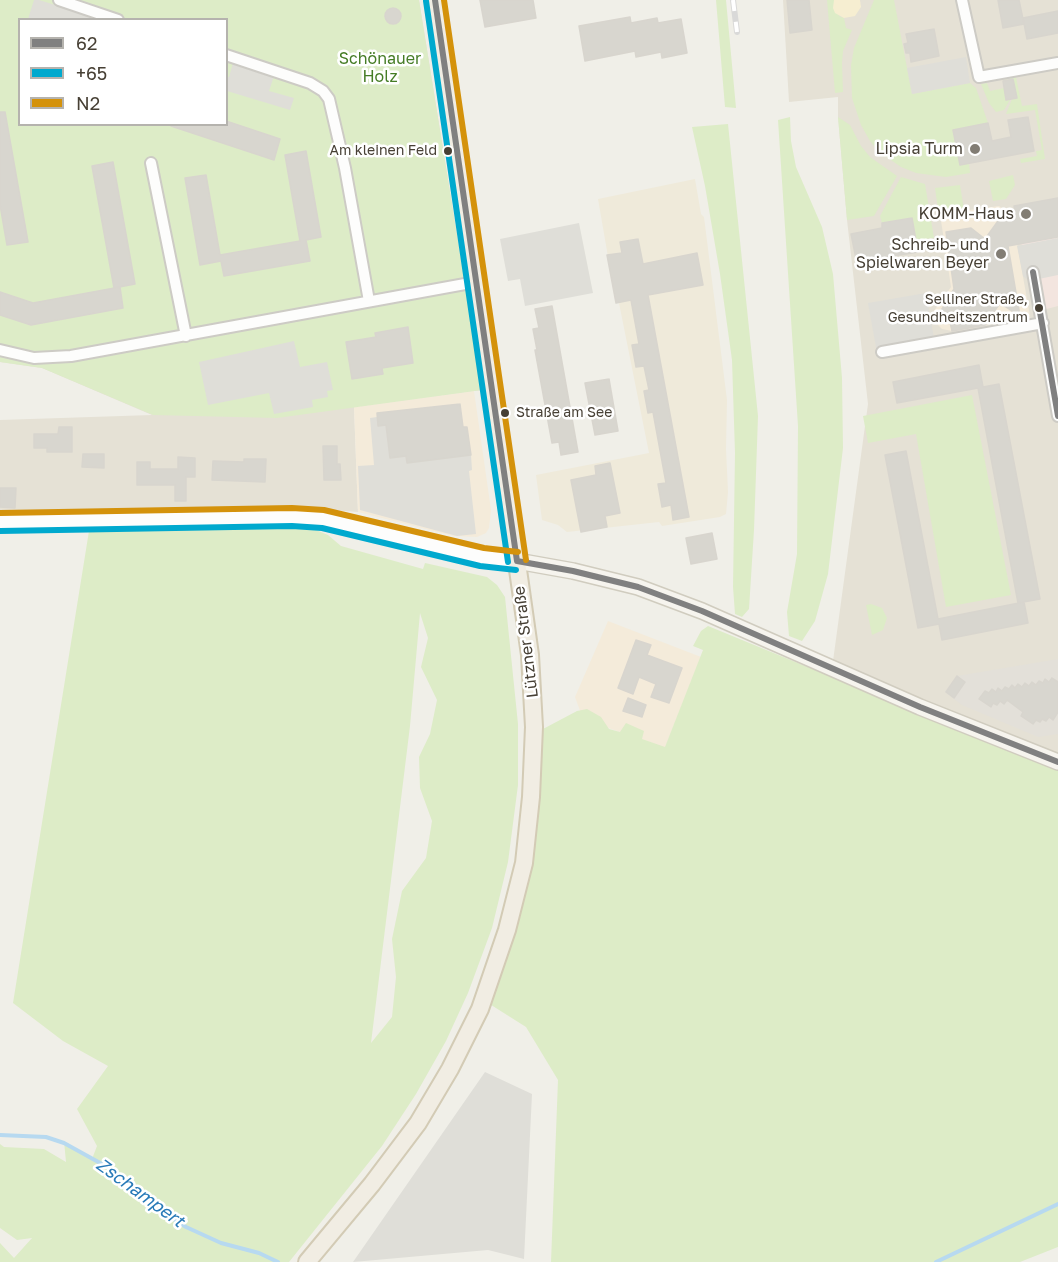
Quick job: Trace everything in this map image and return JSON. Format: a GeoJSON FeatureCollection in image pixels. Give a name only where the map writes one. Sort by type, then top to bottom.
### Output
{"type":"FeatureCollection","features":[{"type":"Feature","properties":{"kind":"main road","name":"Lützner Straße"},"geometry":{"type":"LineString","coordinates":[[307,1262],[372,1184],[418,1123],[450,1069],[480,1009],[507,930],[524,863],[531,797],[534,703],[530,656],[435,0]]}},
{"type":"Feature","properties":{"kind":"main road"},"geometry":{"type":"LineString","coordinates":[[517,561],[573,571],[647,591],[702,611],[920,707],[1058,762]]}},
{"type":"Feature","properties":{"kind":"street"},"geometry":{"type":"LineString","coordinates":[[59,0],[112,18]]}},
{"type":"Feature","properties":{"kind":"street"},"geometry":{"type":"LineString","coordinates":[[962,0],[978,81],[1058,63]]}},
{"type":"Feature","properties":{"kind":"street"},"geometry":{"type":"LineString","coordinates":[[228,56],[310,83],[323,91],[329,99],[345,168],[369,301]]}},
{"type":"Feature","properties":{"kind":"street"},"geometry":{"type":"LineString","coordinates":[[151,163],[186,336]]}},
{"type":"Feature","properties":{"kind":"street"},"geometry":{"type":"LineString","coordinates":[[1033,272],[1058,416]]}},
{"type":"Feature","properties":{"kind":"street"},"geometry":{"type":"LineString","coordinates":[[0,350],[34,358],[71,356],[476,282]]}},
{"type":"Feature","properties":{"kind":"street"},"geometry":{"type":"LineString","coordinates":[[882,352],[1043,323]]}},
{"type":"Feature","properties":{"kind":"street"},"geometry":{"type":"LineString","coordinates":[[0,522],[292,517],[323,519],[482,557],[517,561]]}},
{"type":"Feature","properties":{"kind":"shaded area"},"geometry":{"type":"Polygon","coordinates":[[[0,0],[419,0],[482,390],[354,407],[358,512],[308,508],[0,513],[0,420],[152,415],[42,368],[0,362],[0,0]]]}},
{"type":"Feature","properties":{"kind":"shaded area"},"geometry":{"type":"Polygon","coordinates":[[[34,0],[39,0],[98,18],[28,18],[34,0]]]}},
{"type":"Feature","properties":{"kind":"shaded area"},"geometry":{"type":"Polygon","coordinates":[[[783,0],[1058,0],[1058,761],[833,661],[868,404],[847,220],[838,97],[789,102],[783,0]]]}},
{"type":"Feature","properties":{"kind":"shaded area"},"geometry":{"type":"Polygon","coordinates":[[[966,57],[970,83],[912,94],[907,68],[966,57]]]}},
{"type":"Feature","properties":{"kind":"shaded area"},"geometry":{"type":"Polygon","coordinates":[[[233,63],[274,76],[269,91],[294,98],[290,110],[228,91],[233,63]]]}},
{"type":"Feature","properties":{"kind":"shaded area"},"geometry":{"type":"Polygon","coordinates":[[[695,179],[701,214],[704,217],[727,400],[728,492],[726,514],[720,517],[662,526],[659,522],[567,532],[558,525],[542,520],[536,475],[649,453],[619,303],[616,303],[598,199],[695,179]]]}},
{"type":"Feature","properties":{"kind":"shaded area"},"geometry":{"type":"Polygon","coordinates":[[[1058,198],[1058,306],[1035,312],[1014,206],[1058,198]]]}},
{"type":"Feature","properties":{"kind":"shaded area"},"geometry":{"type":"Polygon","coordinates":[[[999,206],[1012,215],[1030,316],[952,331],[942,329],[938,325],[934,311],[951,287],[940,214],[999,206]]]}},
{"type":"Feature","properties":{"kind":"shaded area"},"geometry":{"type":"Polygon","coordinates":[[[579,223],[593,293],[525,306],[520,279],[508,281],[500,239],[579,223]]]}},
{"type":"Feature","properties":{"kind":"shaded area"},"geometry":{"type":"Polygon","coordinates":[[[1058,238],[1058,275],[1029,281],[1023,276],[1017,246],[1058,238]]]}},
{"type":"Feature","properties":{"kind":"shaded area"},"geometry":{"type":"Polygon","coordinates":[[[926,293],[935,344],[971,341],[878,358],[868,303],[926,293]]]}},
{"type":"Feature","properties":{"kind":"shaded area"},"geometry":{"type":"Polygon","coordinates":[[[294,341],[300,367],[327,362],[333,390],[327,391],[328,397],[312,400],[313,407],[274,414],[269,393],[208,405],[199,362],[294,341]]]}},
{"type":"Feature","properties":{"kind":"shaded area"},"geometry":{"type":"Polygon","coordinates":[[[474,391],[491,510],[489,528],[486,533],[477,537],[454,536],[358,512],[354,407],[474,391]]]}},
{"type":"Feature","properties":{"kind":"shaded area"},"geometry":{"type":"Polygon","coordinates":[[[377,417],[378,426],[386,425],[390,458],[406,456],[408,462],[471,455],[472,470],[469,471],[476,534],[457,536],[360,510],[358,466],[374,465],[370,418],[377,417]]]}},
{"type":"Feature","properties":{"kind":"shaded area"},"geometry":{"type":"Polygon","coordinates":[[[608,621],[701,657],[665,748],[583,719],[575,697],[608,621]]]}},
{"type":"Feature","properties":{"kind":"shaded area"},"geometry":{"type":"Polygon","coordinates":[[[1058,659],[1058,734],[1038,737],[962,705],[945,692],[957,676],[1058,659]]]}},
{"type":"Feature","properties":{"kind":"shaded area"},"geometry":{"type":"Polygon","coordinates":[[[485,1072],[532,1094],[524,1259],[488,1250],[353,1262],[485,1072]]]}},
{"type":"Feature","properties":{"kind":"green space","name":"Schönauer Holz"},"geometry":{"type":"Polygon","coordinates":[[[0,0],[419,0],[482,390],[277,418],[153,415],[42,368],[0,362],[0,0]]]}},
{"type":"Feature","properties":{"kind":"green space"},"geometry":{"type":"Polygon","coordinates":[[[716,0],[726,0],[736,108],[725,107],[716,0]]]}},
{"type":"Feature","properties":{"kind":"green space"},"geometry":{"type":"Polygon","coordinates":[[[827,0],[834,0],[839,16],[844,18],[846,28],[852,30],[843,51],[843,92],[835,93],[827,0]]]}},
{"type":"Feature","properties":{"kind":"green space"},"geometry":{"type":"Polygon","coordinates":[[[874,0],[894,0],[912,94],[970,83],[976,88],[988,123],[953,130],[960,164],[969,163],[970,173],[946,177],[916,173],[901,167],[878,151],[861,125],[852,98],[851,65],[854,48],[874,0]]]}},
{"type":"Feature","properties":{"kind":"green space"},"geometry":{"type":"Polygon","coordinates":[[[1016,77],[1022,106],[1037,104],[1045,159],[1021,163],[1020,159],[1037,156],[1036,151],[1042,150],[1035,110],[1006,114],[1012,99],[1016,98],[1013,79],[1002,80],[1016,77]]]}},
{"type":"Feature","properties":{"kind":"green space"},"geometry":{"type":"Polygon","coordinates":[[[987,83],[990,91],[1004,88],[1006,100],[1010,100],[1004,110],[996,112],[989,103],[981,84],[987,83]]]}},
{"type":"Feature","properties":{"kind":"green space"},"geometry":{"type":"Polygon","coordinates":[[[790,117],[791,141],[796,167],[822,227],[833,274],[842,378],[843,448],[828,574],[815,621],[802,641],[789,636],[787,612],[797,554],[798,426],[778,120],[790,117]]]}},
{"type":"Feature","properties":{"kind":"green space"},"geometry":{"type":"Polygon","coordinates":[[[838,117],[850,125],[861,146],[870,157],[897,176],[874,216],[847,220],[838,117]]]}},
{"type":"Feature","properties":{"kind":"green space"},"geometry":{"type":"Polygon","coordinates":[[[728,124],[758,416],[749,609],[742,617],[735,614],[733,587],[735,453],[732,360],[705,186],[692,127],[728,124]]]}},
{"type":"Feature","properties":{"kind":"green space"},"geometry":{"type":"Polygon","coordinates":[[[1013,175],[1015,185],[1006,199],[993,201],[989,181],[1013,175]]]}},
{"type":"Feature","properties":{"kind":"green space"},"geometry":{"type":"Polygon","coordinates":[[[901,177],[925,184],[934,238],[916,240],[911,218],[882,223],[880,216],[901,177]]]}},
{"type":"Feature","properties":{"kind":"green space"},"geometry":{"type":"Polygon","coordinates":[[[960,185],[964,210],[949,213],[938,209],[935,188],[960,185]]]}},
{"type":"Feature","properties":{"kind":"green space"},"geometry":{"type":"Polygon","coordinates":[[[972,395],[1011,595],[946,607],[916,434],[868,443],[863,416],[972,395]]]}},
{"type":"Feature","properties":{"kind":"green space"},"geometry":{"type":"Polygon","coordinates":[[[272,525],[309,527],[328,535],[341,546],[423,569],[425,563],[487,577],[497,585],[505,597],[518,724],[518,785],[508,862],[492,928],[468,993],[446,1041],[416,1094],[382,1146],[289,1262],[0,1262],[0,1243],[14,1258],[32,1238],[17,1240],[0,1228],[0,1144],[4,1147],[44,1149],[66,1162],[64,1141],[92,1159],[97,1146],[77,1109],[108,1066],[63,1041],[13,1003],[89,531],[272,525]],[[420,613],[410,726],[371,1043],[392,1017],[396,977],[392,939],[402,891],[426,858],[432,821],[420,788],[419,757],[430,734],[437,700],[421,667],[428,638],[420,613]]]}},
{"type":"Feature","properties":{"kind":"green space"},"geometry":{"type":"Polygon","coordinates":[[[871,604],[882,608],[887,618],[883,630],[872,635],[866,605],[871,604]]]}},
{"type":"Feature","properties":{"kind":"green space"},"geometry":{"type":"Polygon","coordinates":[[[708,626],[1058,770],[1058,1247],[1020,1262],[551,1262],[558,1080],[526,1027],[488,1003],[537,798],[543,729],[577,711],[587,709],[601,717],[609,729],[620,732],[626,723],[644,731],[642,739],[665,747],[703,650],[693,646],[701,631],[708,626]]]}},
{"type":"Feature","properties":{"kind":"sand"},"geometry":{"type":"Polygon","coordinates":[[[834,0],[860,0],[861,7],[855,16],[844,18],[835,13],[834,0]]]}},
{"type":"Feature","properties":{"kind":"building"},"geometry":{"type":"Polygon","coordinates":[[[480,0],[533,0],[536,18],[485,27],[480,0]]]}},
{"type":"Feature","properties":{"kind":"building"},"geometry":{"type":"Polygon","coordinates":[[[787,0],[809,0],[812,30],[790,33],[787,0]]]}},
{"type":"Feature","properties":{"kind":"building"},"geometry":{"type":"Polygon","coordinates":[[[998,0],[1019,0],[1024,24],[1003,28],[998,0]]]}},
{"type":"Feature","properties":{"kind":"building"},"geometry":{"type":"Polygon","coordinates":[[[390,8],[396,8],[401,16],[399,22],[390,24],[385,19],[385,13],[390,8]]]}},
{"type":"Feature","properties":{"kind":"building"},"geometry":{"type":"Polygon","coordinates":[[[1058,11],[1058,33],[1027,39],[1023,18],[1058,11]]]}},
{"type":"Feature","properties":{"kind":"building"},"geometry":{"type":"Polygon","coordinates":[[[630,17],[631,23],[657,18],[658,23],[681,19],[687,53],[662,58],[661,52],[636,57],[635,51],[585,61],[579,26],[630,17]]]}},
{"type":"Feature","properties":{"kind":"building"},"geometry":{"type":"Polygon","coordinates":[[[934,29],[939,56],[911,62],[910,53],[906,53],[904,44],[908,43],[906,34],[934,29]]]}},
{"type":"Feature","properties":{"kind":"building"},"geometry":{"type":"Polygon","coordinates":[[[1013,79],[1017,98],[1006,100],[1003,81],[1013,79]]]}},
{"type":"Feature","properties":{"kind":"building"},"geometry":{"type":"Polygon","coordinates":[[[0,112],[5,112],[28,242],[7,245],[0,205],[0,112]]]}},
{"type":"Feature","properties":{"kind":"building"},"geometry":{"type":"Polygon","coordinates":[[[1028,117],[1034,151],[960,165],[953,130],[988,123],[992,141],[1011,137],[1008,120],[1028,117]]]}},
{"type":"Feature","properties":{"kind":"building"},"geometry":{"type":"Polygon","coordinates":[[[228,122],[280,139],[274,160],[171,126],[228,126],[228,122]]]}},
{"type":"Feature","properties":{"kind":"building"},"geometry":{"type":"Polygon","coordinates":[[[306,151],[321,237],[306,240],[310,261],[224,276],[221,261],[200,265],[185,178],[206,175],[220,255],[300,241],[285,155],[306,151]]]}},
{"type":"Feature","properties":{"kind":"building"},"geometry":{"type":"Polygon","coordinates":[[[113,162],[135,284],[114,288],[92,166],[113,162]]]}},
{"type":"Feature","properties":{"kind":"building"},"geometry":{"type":"Polygon","coordinates":[[[1058,198],[1058,237],[1008,246],[1020,316],[1000,303],[985,325],[952,331],[950,322],[939,314],[954,289],[946,232],[971,228],[985,239],[998,221],[1016,219],[1014,206],[1058,198]]]}},
{"type":"Feature","properties":{"kind":"building"},"geometry":{"type":"Polygon","coordinates":[[[912,218],[918,252],[887,257],[888,262],[858,268],[851,234],[882,228],[882,223],[912,218]]]}},
{"type":"Feature","properties":{"kind":"building"},"geometry":{"type":"Polygon","coordinates":[[[638,239],[643,264],[697,253],[703,285],[648,295],[689,517],[673,520],[671,505],[662,507],[658,484],[666,483],[653,412],[648,413],[644,391],[649,390],[644,366],[636,367],[632,345],[639,344],[631,300],[616,303],[607,255],[622,253],[620,242],[638,239]]]}},
{"type":"Feature","properties":{"kind":"building"},"geometry":{"type":"Polygon","coordinates":[[[120,287],[123,308],[31,325],[0,315],[0,292],[33,303],[120,287]]]}},
{"type":"Feature","properties":{"kind":"building"},"geometry":{"type":"Polygon","coordinates":[[[552,306],[578,452],[561,455],[559,442],[552,443],[533,329],[539,328],[535,309],[552,306]]]}},
{"type":"Feature","properties":{"kind":"building"},"geometry":{"type":"Polygon","coordinates":[[[408,327],[413,363],[382,368],[383,374],[352,379],[346,342],[376,337],[375,333],[408,327]]]}},
{"type":"Feature","properties":{"kind":"building"},"geometry":{"type":"Polygon","coordinates":[[[979,365],[983,387],[999,384],[1040,599],[1018,603],[978,388],[897,403],[893,382],[979,365]]]}},
{"type":"Feature","properties":{"kind":"building"},"geometry":{"type":"Polygon","coordinates":[[[609,379],[618,431],[595,435],[585,383],[609,379]]]}},
{"type":"Feature","properties":{"kind":"building"},"geometry":{"type":"Polygon","coordinates":[[[460,404],[463,427],[467,427],[471,455],[407,463],[406,456],[390,458],[386,425],[378,426],[377,413],[460,404]]]}},
{"type":"Feature","properties":{"kind":"building"},"geometry":{"type":"Polygon","coordinates":[[[59,427],[72,427],[72,452],[47,452],[47,448],[34,448],[34,434],[58,434],[59,427]]]}},
{"type":"Feature","properties":{"kind":"building"},"geometry":{"type":"Polygon","coordinates":[[[323,446],[337,446],[337,464],[340,464],[341,480],[324,480],[323,446]]]}},
{"type":"Feature","properties":{"kind":"building"},"geometry":{"type":"Polygon","coordinates":[[[906,451],[938,619],[1024,602],[1028,623],[942,640],[939,624],[918,628],[885,455],[906,451]]]}},
{"type":"Feature","properties":{"kind":"building"},"geometry":{"type":"Polygon","coordinates":[[[83,454],[104,454],[104,468],[82,467],[83,454]]]}},
{"type":"Feature","properties":{"kind":"building"},"geometry":{"type":"Polygon","coordinates":[[[178,457],[195,458],[195,477],[186,477],[186,501],[175,501],[175,485],[137,485],[137,462],[150,462],[150,469],[178,469],[178,457]]]}},
{"type":"Feature","properties":{"kind":"building"},"geometry":{"type":"Polygon","coordinates":[[[244,459],[266,459],[265,482],[212,480],[213,461],[244,462],[244,459]]]}},
{"type":"Feature","properties":{"kind":"building"},"geometry":{"type":"Polygon","coordinates":[[[610,463],[620,513],[605,516],[607,527],[581,532],[571,480],[596,475],[595,466],[610,463]]]}},
{"type":"Feature","properties":{"kind":"building"},"geometry":{"type":"Polygon","coordinates":[[[0,488],[16,488],[15,508],[0,507],[0,488]]]}},
{"type":"Feature","properties":{"kind":"building"},"geometry":{"type":"Polygon","coordinates":[[[712,533],[717,559],[691,564],[686,538],[712,533]]]}},
{"type":"Feature","properties":{"kind":"building"},"geometry":{"type":"Polygon","coordinates":[[[636,640],[651,645],[647,655],[682,668],[669,703],[651,697],[656,684],[639,677],[633,694],[618,688],[636,640]]]}},
{"type":"Feature","properties":{"kind":"building"},"geometry":{"type":"Polygon","coordinates":[[[957,676],[965,682],[954,698],[946,692],[957,676]]]}},
{"type":"Feature","properties":{"kind":"building"},"geometry":{"type":"Polygon","coordinates":[[[1052,678],[1058,682],[1058,712],[1053,720],[1049,717],[1046,721],[1036,720],[1033,724],[1021,716],[1023,712],[1007,700],[1004,704],[1000,701],[997,705],[993,703],[991,707],[979,699],[985,691],[989,693],[992,689],[996,692],[998,688],[1002,691],[1005,687],[1009,689],[1012,685],[1015,688],[1018,684],[1022,687],[1025,683],[1029,686],[1032,682],[1036,685],[1039,681],[1043,683],[1045,679],[1049,682],[1052,678]]]}},
{"type":"Feature","properties":{"kind":"building"},"geometry":{"type":"Polygon","coordinates":[[[628,698],[646,705],[642,717],[623,711],[628,698]]]}},
{"type":"Feature","properties":{"kind":"waterway","name":"Zschampert"},"geometry":{"type":"LineString","coordinates":[[0,1135],[46,1137],[64,1143],[111,1169],[139,1197],[186,1227],[221,1243],[259,1253],[278,1262]]}},
{"type":"Feature","properties":{"kind":"waterway","name":"Zschampert"},"geometry":{"type":"LineString","coordinates":[[936,1262],[1058,1204]]}},
{"type":"Feature","properties":{"kind":"railway"},"geometry":{"type":"LineString","coordinates":[[733,0],[737,32]]}},
{"type":"Feature","properties":{"kind":"transit line","name":"62"},"geometry":{"type":"LineString","coordinates":[[435,0],[517,561]]}},
{"type":"Feature","properties":{"kind":"transit line","name":"N2"},"geometry":{"type":"LineString","coordinates":[[444,0],[526,560]]}},
{"type":"Feature","properties":{"kind":"transit line","name":"+65"},"geometry":{"type":"LineString","coordinates":[[426,1],[508,562]]}},
{"type":"Feature","properties":{"kind":"transit line","name":"62"},"geometry":{"type":"LineString","coordinates":[[1033,272],[1058,416]]}},
{"type":"Feature","properties":{"kind":"transit line","name":"N2"},"geometry":{"type":"LineString","coordinates":[[0,513],[292,508],[324,510],[484,548],[518,552]]}},
{"type":"Feature","properties":{"kind":"transit line","name":"+65"},"geometry":{"type":"LineString","coordinates":[[0,531],[292,526],[322,528],[480,566],[516,570]]}},
{"type":"Feature","properties":{"kind":"transit line","name":"62"},"geometry":{"type":"LineString","coordinates":[[517,561],[573,571],[638,587],[702,611],[920,707],[1058,762]]}},
{"type":"Feature","properties":{"kind":"place","name":"Lipsia Turm"},"geometry":{"type":"Point","coordinates":[975,149]}},
{"type":"Feature","properties":{"kind":"place","name":"Am kleinen Feld"},"geometry":{"type":"Point","coordinates":[448,151]}},
{"type":"Feature","properties":{"kind":"place","name":"KOMM-Haus"},"geometry":{"type":"Point","coordinates":[1026,214]}},
{"type":"Feature","properties":{"kind":"place","name":"Schreib- und Spielwaren Beyer"},"geometry":{"type":"Point","coordinates":[1001,254]}},
{"type":"Feature","properties":{"kind":"place","name":"Selliner Straße, Gesundheitszentrum"},"geometry":{"type":"Point","coordinates":[1039,308]}},
{"type":"Feature","properties":{"kind":"place","name":"Straße am See"},"geometry":{"type":"Point","coordinates":[505,413]}}]}
